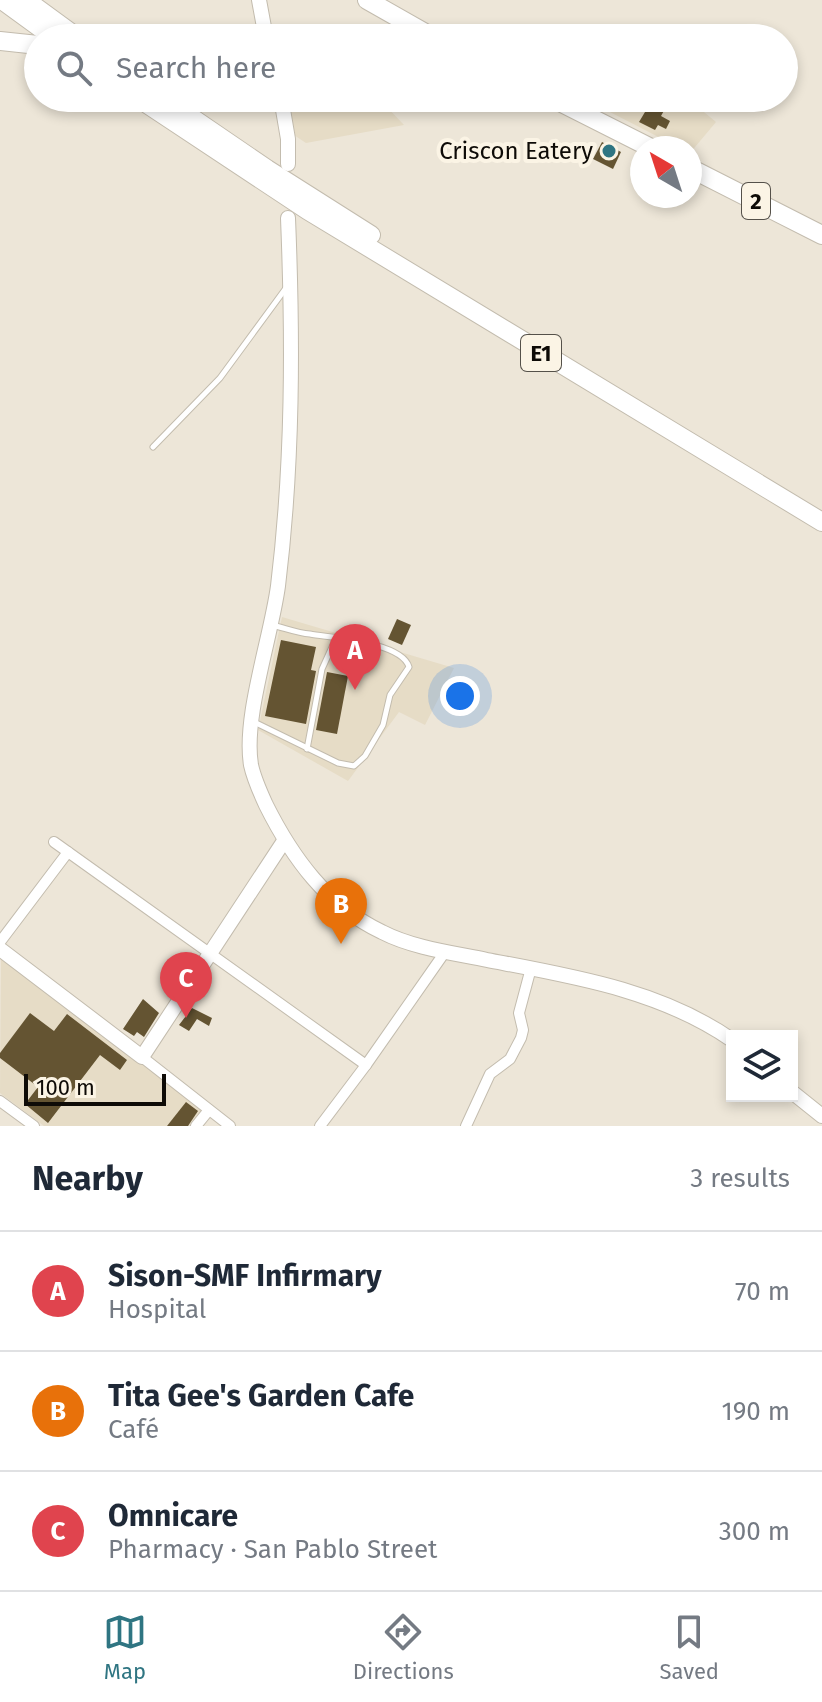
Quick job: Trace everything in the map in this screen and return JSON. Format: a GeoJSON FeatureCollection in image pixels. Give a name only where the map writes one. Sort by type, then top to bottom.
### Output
{"type":"FeatureCollection","features":[{"type":"Feature","properties":{"kind":"highway"},"geometry":{"type":"LineString","coordinates":[[2,0],[35,24]]}},
{"type":"Feature","properties":{"kind":"highway"},"geometry":{"type":"LineString","coordinates":[[26,0],[60,24]]}},
{"type":"Feature","properties":{"kind":"highway"},"geometry":{"type":"LineString","coordinates":[[44,0],[67,24]]}},
{"type":"Feature","properties":{"kind":"highway"},"geometry":{"type":"LineString","coordinates":[[371,1],[410,24]]}},
{"type":"Feature","properties":{"kind":"highway"},"geometry":{"type":"LineString","coordinates":[[0,41],[24,44]]}},
{"type":"Feature","properties":{"kind":"highway","name":"E1"},"geometry":{"type":"LineString","coordinates":[[159,112],[307,210],[822,522]]}},
{"type":"Feature","properties":{"kind":"highway","name":"E1"},"geometry":{"type":"LineString","coordinates":[[184,112],[302,192],[550,346],[822,507]]}},
{"type":"Feature","properties":{"kind":"highway"},"geometry":{"type":"LineString","coordinates":[[580,112],[630,137]]}},
{"type":"Feature","properties":{"kind":"highway","name":"2"},"geometry":{"type":"LineString","coordinates":[[702,174],[822,235]]}},
{"type":"Feature","properties":{"kind":"street"},"geometry":{"type":"LineString","coordinates":[[259,0],[263,24]]}},
{"type":"Feature","properties":{"kind":"street"},"geometry":{"type":"LineString","coordinates":[[284,112],[288,130],[288,164]]}},
{"type":"Feature","properties":{"kind":"street"},"geometry":{"type":"LineString","coordinates":[[288,218],[293,356],[290,457],[278,587],[249,742],[256,783],[284,841],[318,886],[351,914],[383,933],[445,952],[578,977],[649,997],[694,1017],[726,1036]]}},
{"type":"Feature","properties":{"kind":"street"},"geometry":{"type":"LineString","coordinates":[[142,1057],[284,841]]}},
{"type":"Feature","properties":{"kind":"street"},"geometry":{"type":"LineString","coordinates":[[54,842],[366,1065]]}},
{"type":"Feature","properties":{"kind":"street"},"geometry":{"type":"LineString","coordinates":[[0,942],[68,852]]}},
{"type":"Feature","properties":{"kind":"street"},"geometry":{"type":"LineString","coordinates":[[0,949],[230,1126]]}},
{"type":"Feature","properties":{"kind":"street"},"geometry":{"type":"LineString","coordinates":[[320,1126],[445,952]]}},
{"type":"Feature","properties":{"kind":"street"},"geometry":{"type":"LineString","coordinates":[[466,1126],[490,1074],[510,1059],[521,1038],[523,1030],[519,1013],[531,968]]}},
{"type":"Feature","properties":{"kind":"street"},"geometry":{"type":"LineString","coordinates":[[798,1097],[822,1116]]}},
{"type":"Feature","properties":{"kind":"street"},"geometry":{"type":"LineString","coordinates":[[0,1101],[34,1126]]}},
{"type":"Feature","properties":{"kind":"street"},"geometry":{"type":"LineString","coordinates":[[196,1126],[209,1110]]}},
{"type":"Feature","properties":{"kind":"lane"},"geometry":{"type":"LineString","coordinates":[[153,447],[220,378],[291,280]]}},
{"type":"Feature","properties":{"kind":"lane"},"geometry":{"type":"LineString","coordinates":[[252,721],[347,766],[358,763],[383,725],[390,695],[409,667],[403,656],[392,651],[337,636],[309,634],[271,625]]}},
{"type":"Feature","properties":{"kind":"lane"},"geometry":{"type":"LineString","coordinates":[[307,749],[322,669],[337,636]]}},
{"type":"Feature","properties":{"kind":"shaded area"},"geometry":{"type":"Polygon","coordinates":[[[292,112],[392,112],[404,125],[306,143],[294,135],[292,112]]]}},
{"type":"Feature","properties":{"kind":"shaded area"},"geometry":{"type":"Polygon","coordinates":[[[610,112],[704,112],[716,122],[702,139],[702,136],[657,136],[610,112]]]}},
{"type":"Feature","properties":{"kind":"shaded area"},"geometry":{"type":"Polygon","coordinates":[[[282,617],[454,668],[425,725],[399,712],[348,781],[258,730],[282,617]]]}},
{"type":"Feature","properties":{"kind":"shaded area"},"geometry":{"type":"Polygon","coordinates":[[[1,956],[203,1111],[191,1126],[44,1126],[0,1093],[1,956]]]}},
{"type":"Feature","properties":{"kind":"building"},"geometry":{"type":"Polygon","coordinates":[[[645,112],[663,112],[661,116],[670,121],[666,129],[658,125],[655,130],[639,122],[645,112]]]}},
{"type":"Feature","properties":{"kind":"building"},"geometry":{"type":"Polygon","coordinates":[[[602,142],[621,152],[613,169],[593,159],[602,142]]]}},
{"type":"Feature","properties":{"kind":"building"},"geometry":{"type":"Polygon","coordinates":[[[397,619],[411,625],[402,645],[388,639],[397,619]]]}},
{"type":"Feature","properties":{"kind":"building"},"geometry":{"type":"Polygon","coordinates":[[[281,640],[316,647],[311,670],[316,671],[306,724],[265,716],[281,640]]]}},
{"type":"Feature","properties":{"kind":"building"},"geometry":{"type":"Polygon","coordinates":[[[327,672],[348,676],[337,734],[316,730],[327,672]]]}},
{"type":"Feature","properties":{"kind":"building"},"geometry":{"type":"Polygon","coordinates":[[[143,999],[159,1013],[144,1037],[137,1032],[134,1036],[123,1029],[143,999]]]}},
{"type":"Feature","properties":{"kind":"building"},"geometry":{"type":"Polygon","coordinates":[[[192,1008],[212,1018],[209,1026],[197,1019],[189,1031],[179,1025],[192,1008]]]}},
{"type":"Feature","properties":{"kind":"building"},"geometry":{"type":"Polygon","coordinates":[[[30,1013],[54,1031],[67,1014],[127,1060],[120,1070],[100,1055],[48,1123],[25,1104],[38,1087],[0,1058],[0,1053],[30,1013]]]}},
{"type":"Feature","properties":{"kind":"building"},"geometry":{"type":"Polygon","coordinates":[[[186,1102],[198,1111],[188,1126],[167,1126],[186,1102]]]}},
{"type":"Feature","properties":{"kind":"place","name":"Criscon Eatery"},"geometry":{"type":"Point","coordinates":[609,151]}},
{"type":"Feature","properties":{"kind":"place","name":"Sison-SMF Infirmary"},"geometry":{"type":"Point","coordinates":[355,690]}},
{"type":"Feature","properties":{"kind":"place","name":"Tita Gee's Garden Cafe"},"geometry":{"type":"Point","coordinates":[341,944]}},
{"type":"Feature","properties":{"kind":"place","name":"Omnicare"},"geometry":{"type":"Point","coordinates":[186,1018]}}]}
